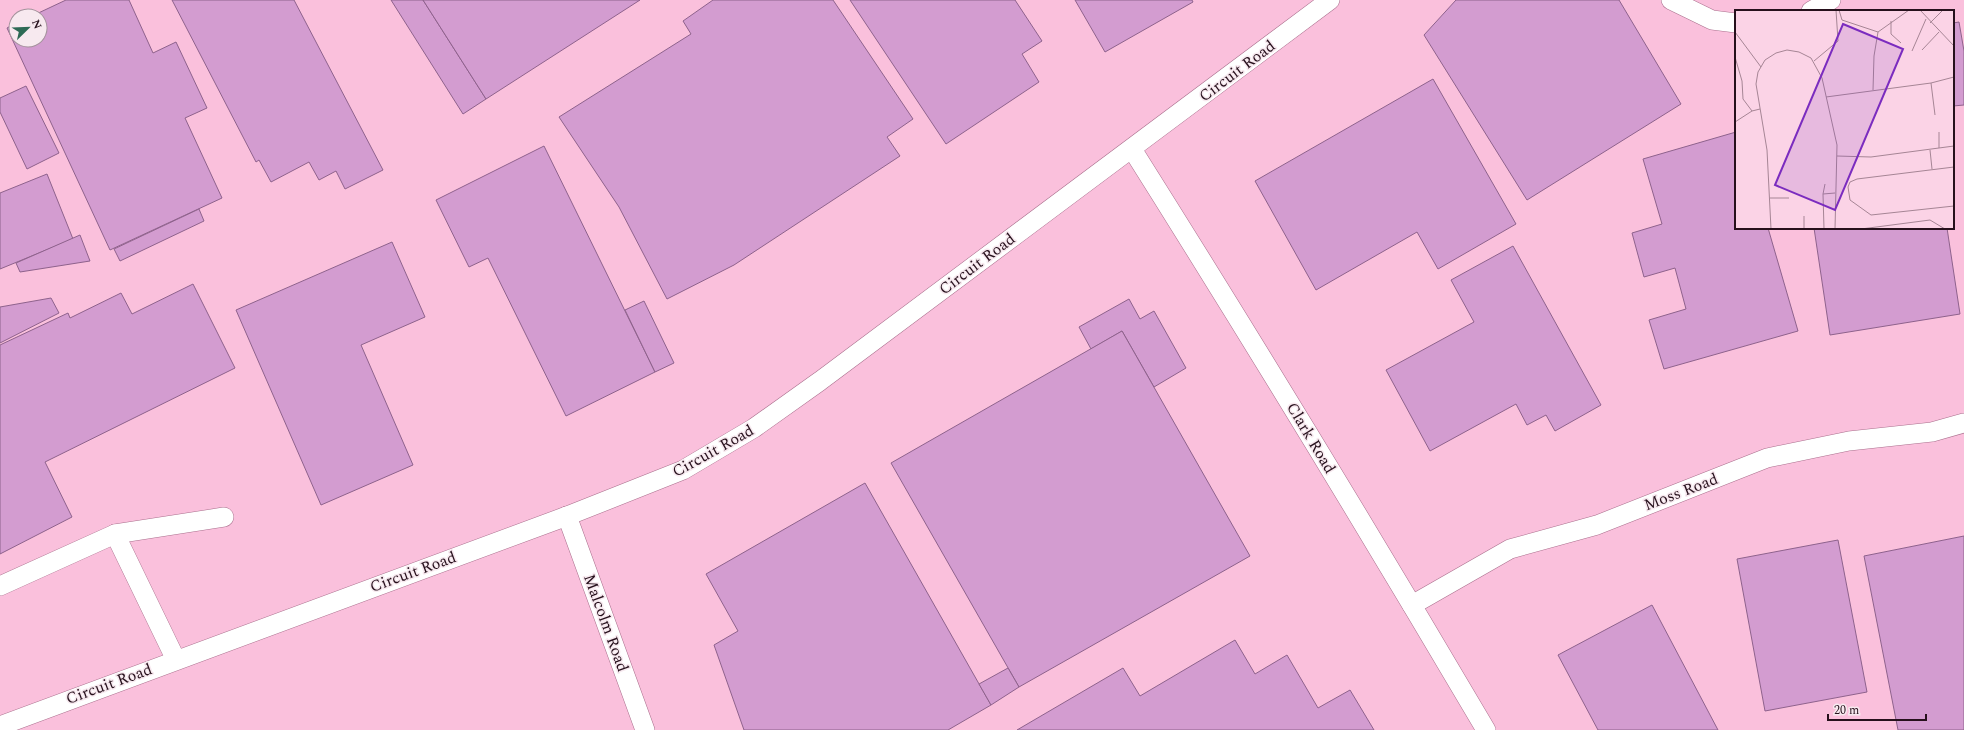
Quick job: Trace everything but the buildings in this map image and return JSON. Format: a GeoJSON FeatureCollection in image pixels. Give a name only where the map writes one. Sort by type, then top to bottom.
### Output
{"type":"FeatureCollection","features":[{"type":"Feature","properties":{"kind":"lane","name":"Circuit Road"},"geometry":{"type":"LineString","coordinates":[[0,726],[566,516],[683,470],[754,428],[1132,149],[1330,0]]}},
{"type":"Feature","properties":{"kind":"lane"},"geometry":{"type":"LineString","coordinates":[[1671,0],[1712,20],[1735,23]]}},
{"type":"Feature","properties":{"kind":"lane"},"geometry":{"type":"LineString","coordinates":[[1813,10],[1831,0]]}},
{"type":"Feature","properties":{"kind":"lane","name":"Clark Road"},"geometry":{"type":"LineString","coordinates":[[1132,149],[1198,253],[1412,605],[1486,730]]}},
{"type":"Feature","properties":{"kind":"lane","name":"Moss Road"},"geometry":{"type":"LineString","coordinates":[[1412,605],[1510,549],[1597,524],[1767,458],[1849,441],[1932,432],[1964,423]]}},
{"type":"Feature","properties":{"kind":"lane","name":"Malcolm Road"},"geometry":{"type":"LineString","coordinates":[[566,516],[645,730]]}},
{"type":"Feature","properties":{"kind":"lane"},"geometry":{"type":"LineString","coordinates":[[0,586],[115,534],[224,517]]}},
{"type":"Feature","properties":{"kind":"lane"},"geometry":{"type":"LineString","coordinates":[[115,534],[176,660]]}},
{"type":"Feature","properties":{"kind":"shaded area"},"geometry":{"type":"Polygon","coordinates":[[[0,0],[1964,0],[1964,730],[0,730],[0,0]]]}}]}
